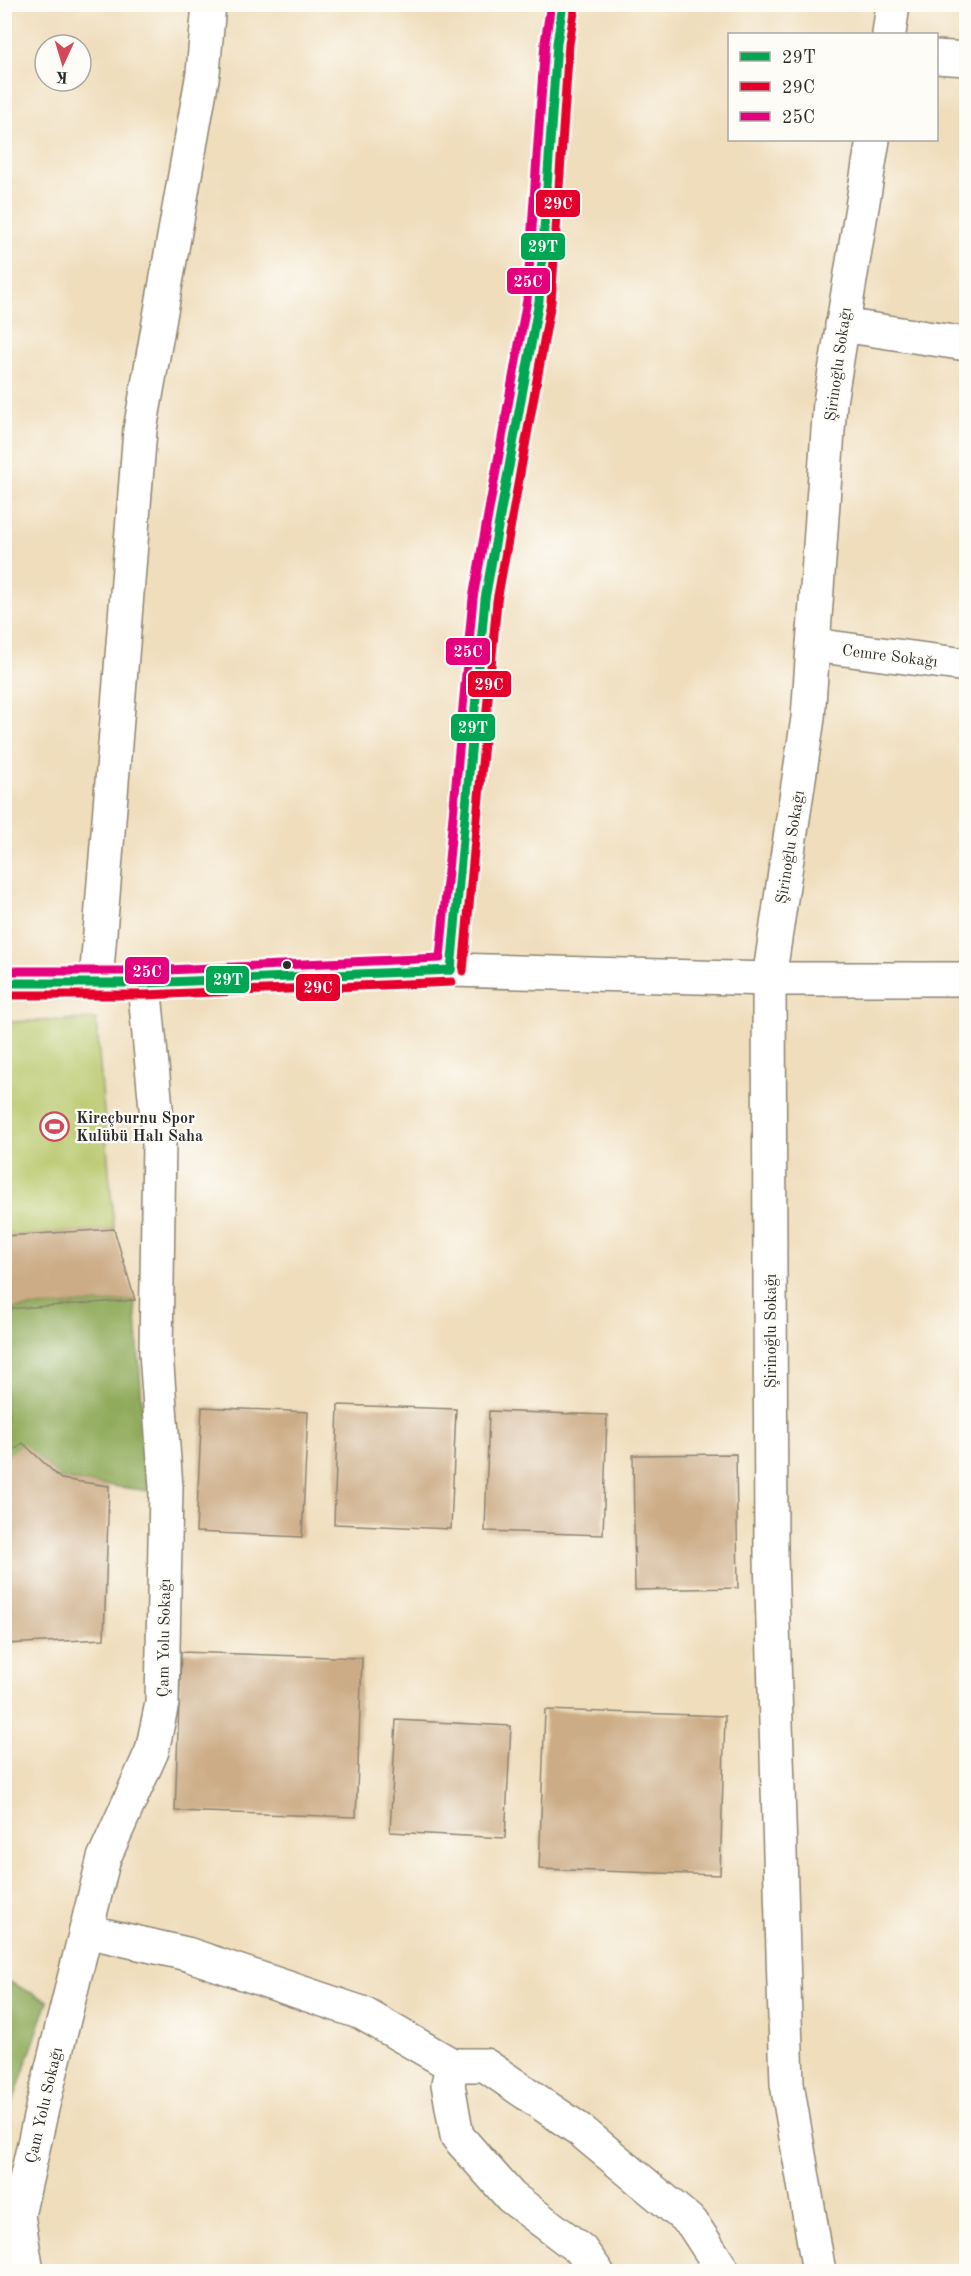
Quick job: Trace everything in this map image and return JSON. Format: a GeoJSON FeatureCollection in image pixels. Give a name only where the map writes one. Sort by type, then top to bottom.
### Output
{"type":"FeatureCollection","features":[{"type":"Feature","properties":{"kind":"street"},"geometry":{"type":"LineString","coordinates":[[96,983],[140,430],[203,72],[208,4]]}},
{"type":"Feature","properties":{"kind":"street"},"geometry":{"type":"LineString","coordinates":[[451,970],[485,599],[539,301],[557,43],[563,4]]}},
{"type":"Feature","properties":{"kind":"street"},"geometry":{"type":"LineString","coordinates":[[889,33],[893,4]]}},
{"type":"Feature","properties":{"kind":"street"},"geometry":{"type":"LineString","coordinates":[[938,57],[966,59]]}},
{"type":"Feature","properties":{"kind":"street","name":"Şirinoğlu Sokağı"},"geometry":{"type":"LineString","coordinates":[[819,2271],[788,2084],[771,1558],[769,979],[808,718],[830,402],[873,141]]}},
{"type":"Feature","properties":{"kind":"street"},"geometry":{"type":"LineString","coordinates":[[842,325],[966,344]]}},
{"type":"Feature","properties":{"kind":"street","name":"Cemre Sokağı"},"geometry":{"type":"LineString","coordinates":[[813,645],[966,664]]}},
{"type":"Feature","properties":{"kind":"street"},"geometry":{"type":"LineString","coordinates":[[4,983],[144,983],[451,970],[769,979],[966,979]]}},
{"type":"Feature","properties":{"kind":"street","name":"Çam Yolu Sokağı"},"geometry":{"type":"LineString","coordinates":[[27,2271],[18,2215],[104,1858],[152,1750],[162,1703],[166,1487],[156,1353],[159,1139],[144,983]]}},
{"type":"Feature","properties":{"kind":"street"},"geometry":{"type":"LineString","coordinates":[[86,1931],[187,1954],[362,2013],[452,2066],[485,2065],[580,2130],[692,2223],[724,2271]]}},
{"type":"Feature","properties":{"kind":"street"},"geometry":{"type":"LineString","coordinates":[[452,2066],[448,2084],[457,2136],[511,2197],[581,2250],[597,2271]]}},
{"type":"Feature","properties":{"kind":"green space","name":"Kireçburnu Spor Kulübü Halı Saha"},"geometry":{"type":"Polygon","coordinates":[[[96,1019],[114,1229],[5,1236],[5,1022],[96,1019]]]}},
{"type":"Feature","properties":{"kind":"green space"},"geometry":{"type":"Polygon","coordinates":[[[135,1300],[148,1491],[61,1479],[23,1444],[5,1458],[5,1309],[135,1300]]]}},
{"type":"Feature","properties":{"kind":"green space"},"geometry":{"type":"Polygon","coordinates":[[[5,1980],[48,2001],[11,2108],[5,2180],[5,1980]]]}},
{"type":"Feature","properties":{"kind":"building"},"geometry":{"type":"Polygon","coordinates":[[[114,1229],[135,1300],[4,1309],[4,1236],[114,1229]]]}},
{"type":"Feature","properties":{"kind":"building"},"geometry":{"type":"Polygon","coordinates":[[[338,1405],[456,1409],[451,1529],[334,1524],[338,1405]]]}},
{"type":"Feature","properties":{"kind":"building"},"geometry":{"type":"Polygon","coordinates":[[[202,1407],[308,1412],[302,1537],[196,1532],[202,1407]]]}},
{"type":"Feature","properties":{"kind":"building"},"geometry":{"type":"Polygon","coordinates":[[[489,1411],[607,1415],[603,1535],[485,1531],[489,1411]]]}},
{"type":"Feature","properties":{"kind":"building"},"geometry":{"type":"Polygon","coordinates":[[[23,1443],[61,1479],[109,1486],[104,1639],[4,1644],[4,1458],[23,1443]]]}},
{"type":"Feature","properties":{"kind":"building"},"geometry":{"type":"Polygon","coordinates":[[[736,1454],[738,1588],[635,1590],[633,1455],[736,1454]]]}},
{"type":"Feature","properties":{"kind":"building"},"geometry":{"type":"Polygon","coordinates":[[[181,1652],[362,1658],[356,1817],[175,1811],[181,1652]]]}},
{"type":"Feature","properties":{"kind":"building"},"geometry":{"type":"Polygon","coordinates":[[[545,1710],[725,1716],[720,1875],[539,1869],[545,1710]]]}},
{"type":"Feature","properties":{"kind":"building"},"geometry":{"type":"Polygon","coordinates":[[[396,1720],[511,1726],[505,1838],[390,1832],[396,1720]]]}},
{"type":"Feature","properties":{"kind":"transit line","name":"25C"},"geometry":{"type":"LineString","coordinates":[[4,971],[144,971],[440,958],[473,598],[527,300],[545,42],[551,4]]}},
{"type":"Feature","properties":{"kind":"transit line","name":"29T"},"geometry":{"type":"LineString","coordinates":[[451,970],[485,599],[539,301],[557,43],[563,4]]}},
{"type":"Feature","properties":{"kind":"transit line","name":"29C"},"geometry":{"type":"LineString","coordinates":[[463,971],[497,601],[551,302],[569,44],[575,6]]}},
{"type":"Feature","properties":{"kind":"transit line","name":"29T"},"geometry":{"type":"LineString","coordinates":[[4,983],[144,983],[451,970]]}},
{"type":"Feature","properties":{"kind":"transit line","name":"29C"},"geometry":{"type":"LineString","coordinates":[[4,995],[145,995],[452,982]]}},
{"type":"Feature","properties":{"kind":"place","name":"Kireçburnu Spor Kulübü Halı Saha"},"geometry":{"type":"Point","coordinates":[55,1126]}}]}
